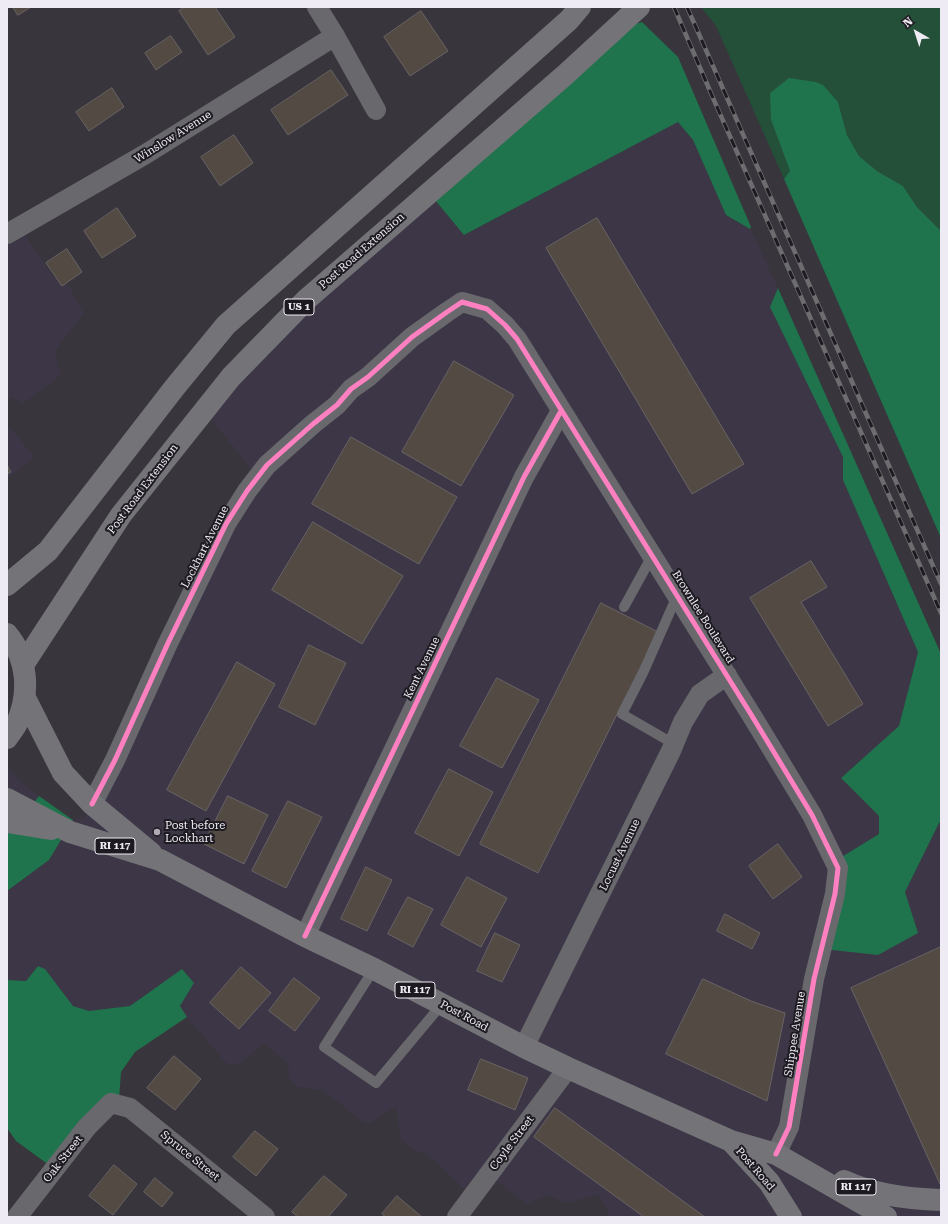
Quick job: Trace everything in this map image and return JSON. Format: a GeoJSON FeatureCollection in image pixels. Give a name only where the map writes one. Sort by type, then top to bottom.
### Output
{"type":"FeatureCollection","features":[{"type":"Feature","properties":{"kind":"main road"},"geometry":{"type":"LineString","coordinates":[[7,585],[48,550],[175,387],[226,325],[569,20],[580,7]]}},
{"type":"Feature","properties":{"kind":"main road","name":"Post Road Extension"},"geometry":{"type":"LineString","coordinates":[[23,665],[121,514],[231,377],[307,299],[565,75],[639,7]]}},
{"type":"Feature","properties":{"kind":"main road"},"geometry":{"type":"LineString","coordinates":[[7,634],[13,642],[23,665],[26,681],[25,698],[17,724],[7,738]]}},
{"type":"Feature","properties":{"kind":"main road","name":"RI 117"},"geometry":{"type":"LineString","coordinates":[[25,698],[63,772],[92,804],[160,860]]}},
{"type":"Feature","properties":{"kind":"main road"},"geometry":{"type":"LineString","coordinates":[[7,799],[70,832]]}},
{"type":"Feature","properties":{"kind":"main road","name":"RI 117"},"geometry":{"type":"LineString","coordinates":[[7,822],[70,832],[160,860]]}},
{"type":"Feature","properties":{"kind":"main road","name":"Post Road"},"geometry":{"type":"LineString","coordinates":[[160,860],[305,936],[374,969],[524,1047],[730,1141],[776,1154],[886,1217]]}},
{"type":"Feature","properties":{"kind":"main road","name":"Post Road"},"geometry":{"type":"LineString","coordinates":[[730,1141],[769,1182],[791,1217]]}},
{"type":"Feature","properties":{"kind":"main road","name":"RI 117"},"geometry":{"type":"LineString","coordinates":[[776,1154],[823,1172],[856,1187],[908,1198],[941,1200]]}},
{"type":"Feature","properties":{"kind":"street"},"geometry":{"type":"LineString","coordinates":[[325,10],[335,36],[376,110]]}},
{"type":"Feature","properties":{"kind":"street","name":"Winslow Avenue"},"geometry":{"type":"LineString","coordinates":[[7,234],[144,155],[335,36]]}},
{"type":"Feature","properties":{"kind":"street","name":"Lockhart Avenue"},"geometry":{"type":"LineString","coordinates":[[92,804],[115,760],[168,643],[226,524],[247,491],[267,465],[337,405],[351,389],[368,377],[412,337],[462,302],[487,308],[517,339]]}},
{"type":"Feature","properties":{"kind":"street","name":"Brownlee Boulevard"},"geometry":{"type":"LineString","coordinates":[[517,339],[727,675],[812,816],[838,868],[835,894],[830,916]]}},
{"type":"Feature","properties":{"kind":"street","name":"Kent Avenue"},"geometry":{"type":"LineString","coordinates":[[305,936],[524,477],[561,411]]}},
{"type":"Feature","properties":{"kind":"street","name":"Locust Avenue"},"geometry":{"type":"LineString","coordinates":[[524,1047],[674,744],[682,722],[700,694],[727,675]]}},
{"type":"Feature","properties":{"kind":"street","name":"Shippee Avenue"},"geometry":{"type":"LineString","coordinates":[[776,1154],[789,1127],[814,979],[830,916]]}},
{"type":"Feature","properties":{"kind":"street","name":"Coyle Street"},"geometry":{"type":"LineString","coordinates":[[457,1217],[568,1068]]}},
{"type":"Feature","properties":{"kind":"street","name":"Oak Street"},"geometry":{"type":"LineString","coordinates":[[17,1217],[88,1127],[110,1103]]}},
{"type":"Feature","properties":{"kind":"street","name":"Spruce Street"},"geometry":{"type":"LineString","coordinates":[[110,1103],[130,1108],[265,1217]]}},
{"type":"Feature","properties":{"kind":"lane"},"geometry":{"type":"LineString","coordinates":[[624,607],[652,556]]}},
{"type":"Feature","properties":{"kind":"lane"},"geometry":{"type":"LineString","coordinates":[[674,744],[622,714],[643,673],[677,596]]}},
{"type":"Feature","properties":{"kind":"lane"},"geometry":{"type":"LineString","coordinates":[[374,969],[324,1047],[376,1083],[442,1004]]}},
{"type":"Feature","properties":{"kind":"shaded area"},"geometry":{"type":"Polygon","coordinates":[[[678,122],[693,140],[726,215],[750,229],[778,288],[770,307],[844,457],[843,480],[918,652],[899,726],[841,778],[879,816],[879,834],[840,859],[905,892],[941,821],[941,1217],[610,1217],[599,1194],[566,1203],[548,1195],[527,1203],[489,1176],[468,1193],[429,1155],[412,1149],[401,1139],[396,1106],[372,1122],[364,1123],[323,1090],[296,1087],[289,1078],[288,1063],[264,1043],[239,1064],[227,1064],[187,1017],[180,1006],[194,983],[182,969],[130,1006],[89,1011],[73,1006],[45,969],[38,966],[26,981],[7,980],[7,891],[49,860],[73,820],[84,818],[224,525],[254,473],[201,406],[435,200],[465,235],[678,122]]]}},
{"type":"Feature","properties":{"kind":"shaded area"},"geometry":{"type":"Polygon","coordinates":[[[20,228],[54,277],[66,280],[84,314],[60,343],[55,352],[61,375],[24,403],[11,397],[7,407],[7,231],[20,228]]]}},
{"type":"Feature","properties":{"kind":"shaded area"},"geometry":{"type":"Polygon","coordinates":[[[7,424],[35,456],[7,479],[7,424]]]}},
{"type":"Feature","properties":{"kind":"shaded area"},"geometry":{"type":"Polygon","coordinates":[[[7,767],[23,784],[39,796],[14,828],[7,834],[7,767]]]}},
{"type":"Feature","properties":{"kind":"green space"},"geometry":{"type":"Polygon","coordinates":[[[701,7],[941,7],[941,231],[917,207],[903,186],[877,171],[859,156],[847,135],[838,102],[816,82],[771,120],[790,171],[784,179],[716,26],[701,7]]]}},
{"type":"Feature","properties":{"kind":"green space"},"geometry":{"type":"Polygon","coordinates":[[[642,22],[678,57],[751,227],[750,229],[726,215],[693,140],[678,122],[464,235],[435,200],[636,24],[642,22]]]}},
{"type":"Feature","properties":{"kind":"green space"},"geometry":{"type":"Polygon","coordinates":[[[789,78],[816,82],[823,85],[838,102],[847,135],[859,156],[877,171],[903,186],[917,207],[941,231],[941,538],[784,179],[790,171],[771,120],[770,93],[789,78]]]}},
{"type":"Feature","properties":{"kind":"green space"},"geometry":{"type":"Polygon","coordinates":[[[778,288],[941,654],[941,821],[905,892],[918,933],[878,955],[823,949],[840,858],[879,834],[879,816],[841,778],[899,726],[918,652],[843,480],[843,457],[770,307],[778,288]]]}},
{"type":"Feature","properties":{"kind":"green space"},"geometry":{"type":"Polygon","coordinates":[[[39,796],[73,820],[49,860],[7,891],[7,834],[14,828],[39,796]]]}},
{"type":"Feature","properties":{"kind":"green space"},"geometry":{"type":"Polygon","coordinates":[[[38,966],[45,969],[73,1006],[89,1011],[130,1006],[182,969],[194,983],[180,1006],[187,1017],[135,1052],[121,1072],[119,1099],[53,1168],[16,1141],[7,1128],[7,980],[26,981],[38,966]]]}},
{"type":"Feature","properties":{"kind":"building"},"geometry":{"type":"Polygon","coordinates":[[[13,7],[31,7],[18,15],[13,7]]]}},
{"type":"Feature","properties":{"kind":"building"},"geometry":{"type":"Polygon","coordinates":[[[185,7],[215,7],[235,37],[208,55],[179,11],[185,7]]]}},
{"type":"Feature","properties":{"kind":"building"},"geometry":{"type":"Polygon","coordinates":[[[421,11],[448,51],[410,76],[384,37],[421,11]]]}},
{"type":"Feature","properties":{"kind":"building"},"geometry":{"type":"Polygon","coordinates":[[[171,36],[182,52],[156,70],[145,53],[171,36]]]}},
{"type":"Feature","properties":{"kind":"building"},"geometry":{"type":"Polygon","coordinates":[[[331,70],[348,95],[288,135],[271,110],[331,70]]]}},
{"type":"Feature","properties":{"kind":"building"},"geometry":{"type":"Polygon","coordinates":[[[112,88],[124,107],[89,131],[76,112],[112,88]]]}},
{"type":"Feature","properties":{"kind":"building"},"geometry":{"type":"Polygon","coordinates":[[[234,135],[253,163],[220,186],[201,157],[234,135]]]}},
{"type":"Feature","properties":{"kind":"building"},"geometry":{"type":"Polygon","coordinates":[[[117,208],[136,236],[102,258],[84,231],[117,208]]]}},
{"type":"Feature","properties":{"kind":"building"},"geometry":{"type":"Polygon","coordinates":[[[597,218],[744,464],[692,494],[546,248],[597,218]]]}},
{"type":"Feature","properties":{"kind":"building"},"geometry":{"type":"Polygon","coordinates":[[[67,249],[82,272],[62,286],[46,263],[67,249]]]}},
{"type":"Feature","properties":{"kind":"building"},"geometry":{"type":"Polygon","coordinates":[[[454,361],[514,395],[461,486],[402,452],[454,361]]]}},
{"type":"Feature","properties":{"kind":"building"},"geometry":{"type":"Polygon","coordinates":[[[351,437],[457,497],[419,564],[312,504],[351,437]]]}},
{"type":"Feature","properties":{"kind":"building"},"geometry":{"type":"Polygon","coordinates":[[[7,465],[11,472],[7,474],[7,465]]]}},
{"type":"Feature","properties":{"kind":"building"},"geometry":{"type":"Polygon","coordinates":[[[313,522],[403,576],[362,644],[272,590],[313,522]]]}},
{"type":"Feature","properties":{"kind":"building"},"geometry":{"type":"Polygon","coordinates":[[[811,561],[827,587],[801,602],[863,704],[828,726],[750,598],[811,561]]]}},
{"type":"Feature","properties":{"kind":"building"},"geometry":{"type":"Polygon","coordinates":[[[601,603],[658,632],[538,873],[480,844],[601,603]]]}},
{"type":"Feature","properties":{"kind":"building"},"geometry":{"type":"Polygon","coordinates":[[[309,645],[346,663],[315,725],[279,707],[309,645]]]}},
{"type":"Feature","properties":{"kind":"building"},"geometry":{"type":"Polygon","coordinates":[[[237,662],[275,684],[206,811],[167,790],[237,662]]]}},
{"type":"Feature","properties":{"kind":"building"},"geometry":{"type":"Polygon","coordinates":[[[497,678],[539,700],[502,768],[460,746],[497,678]]]}},
{"type":"Feature","properties":{"kind":"building"},"geometry":{"type":"Polygon","coordinates":[[[449,769],[493,792],[459,856],[415,833],[449,769]]]}},
{"type":"Feature","properties":{"kind":"building"},"geometry":{"type":"Polygon","coordinates":[[[228,796],[268,815],[244,864],[204,844],[228,796]]]}},
{"type":"Feature","properties":{"kind":"building"},"geometry":{"type":"Polygon","coordinates":[[[288,801],[322,817],[286,888],[252,871],[288,801]]]}},
{"type":"Feature","properties":{"kind":"building"},"geometry":{"type":"Polygon","coordinates":[[[778,844],[802,877],[773,899],[749,866],[778,844]]]}},
{"type":"Feature","properties":{"kind":"building"},"geometry":{"type":"Polygon","coordinates":[[[366,867],[392,880],[367,931],[341,919],[366,867]]]}},
{"type":"Feature","properties":{"kind":"building"},"geometry":{"type":"Polygon","coordinates":[[[467,877],[507,898],[481,947],[441,925],[467,877]]]}},
{"type":"Feature","properties":{"kind":"building"},"geometry":{"type":"Polygon","coordinates":[[[408,897],[433,909],[413,947],[388,934],[408,897]]]}},
{"type":"Feature","properties":{"kind":"building"},"geometry":{"type":"Polygon","coordinates":[[[725,914],[760,933],[752,949],[717,931],[725,914]]]}},
{"type":"Feature","properties":{"kind":"building"},"geometry":{"type":"Polygon","coordinates":[[[495,933],[520,945],[502,982],[477,971],[495,933]]]}},
{"type":"Feature","properties":{"kind":"building"},"geometry":{"type":"Polygon","coordinates":[[[941,947],[941,1184],[940,1184],[851,988],[941,947]]]}},
{"type":"Feature","properties":{"kind":"building"},"geometry":{"type":"Polygon","coordinates":[[[241,967],[271,993],[239,1029],[210,1003],[241,967]]]}},
{"type":"Feature","properties":{"kind":"building"},"geometry":{"type":"Polygon","coordinates":[[[294,978],[320,998],[295,1031],[269,1011],[294,978]]]}},
{"type":"Feature","properties":{"kind":"building"},"geometry":{"type":"Polygon","coordinates":[[[703,979],[751,1001],[785,1013],[767,1101],[666,1054],[703,979]]]}},
{"type":"Feature","properties":{"kind":"building"},"geometry":{"type":"Polygon","coordinates":[[[174,1056],[201,1079],[175,1110],[147,1088],[174,1056]]]}},
{"type":"Feature","properties":{"kind":"building"},"geometry":{"type":"Polygon","coordinates":[[[481,1059],[528,1078],[515,1110],[468,1090],[481,1059]]]}},
{"type":"Feature","properties":{"kind":"building"},"geometry":{"type":"Polygon","coordinates":[[[555,1108],[705,1217],[644,1217],[534,1137],[555,1108]]]}},
{"type":"Feature","properties":{"kind":"building"},"geometry":{"type":"Polygon","coordinates":[[[255,1131],[278,1149],[256,1176],[233,1157],[255,1131]]]}},
{"type":"Feature","properties":{"kind":"building"},"geometry":{"type":"Polygon","coordinates":[[[114,1165],[137,1184],[113,1215],[89,1196],[114,1165]]]}},
{"type":"Feature","properties":{"kind":"building"},"geometry":{"type":"Polygon","coordinates":[[[324,1176],[347,1195],[328,1217],[298,1217],[292,1212],[324,1176]]]}},
{"type":"Feature","properties":{"kind":"building"},"geometry":{"type":"Polygon","coordinates":[[[155,1178],[173,1193],[162,1207],[144,1192],[155,1178]]]}},
{"type":"Feature","properties":{"kind":"building"},"geometry":{"type":"Polygon","coordinates":[[[397,1196],[422,1217],[386,1217],[382,1214],[397,1196]]]}},
{"type":"Feature","properties":{"kind":"railway"},"geometry":{"type":"LineString","coordinates":[[674,7],[941,613]]}},
{"type":"Feature","properties":{"kind":"railway"},"geometry":{"type":"LineString","coordinates":[[687,7],[941,584]]}},
{"type":"Feature","properties":{"kind":"cycle path"},"geometry":{"type":"LineString","coordinates":[[92,804],[115,760],[168,643],[226,524],[247,491],[267,465],[337,405],[351,389],[368,377],[412,337],[447,312],[462,302],[487,309],[505,325],[517,339],[752,716],[812,815],[838,868],[835,894],[814,979],[789,1127],[776,1154]]}},
{"type":"Feature","properties":{"kind":"cycle path"},"geometry":{"type":"LineString","coordinates":[[305,936],[524,477],[561,411]]}},
{"type":"Feature","properties":{"kind":"place","name":"Post before Lockhart"},"geometry":{"type":"Point","coordinates":[157,832]}}]}
